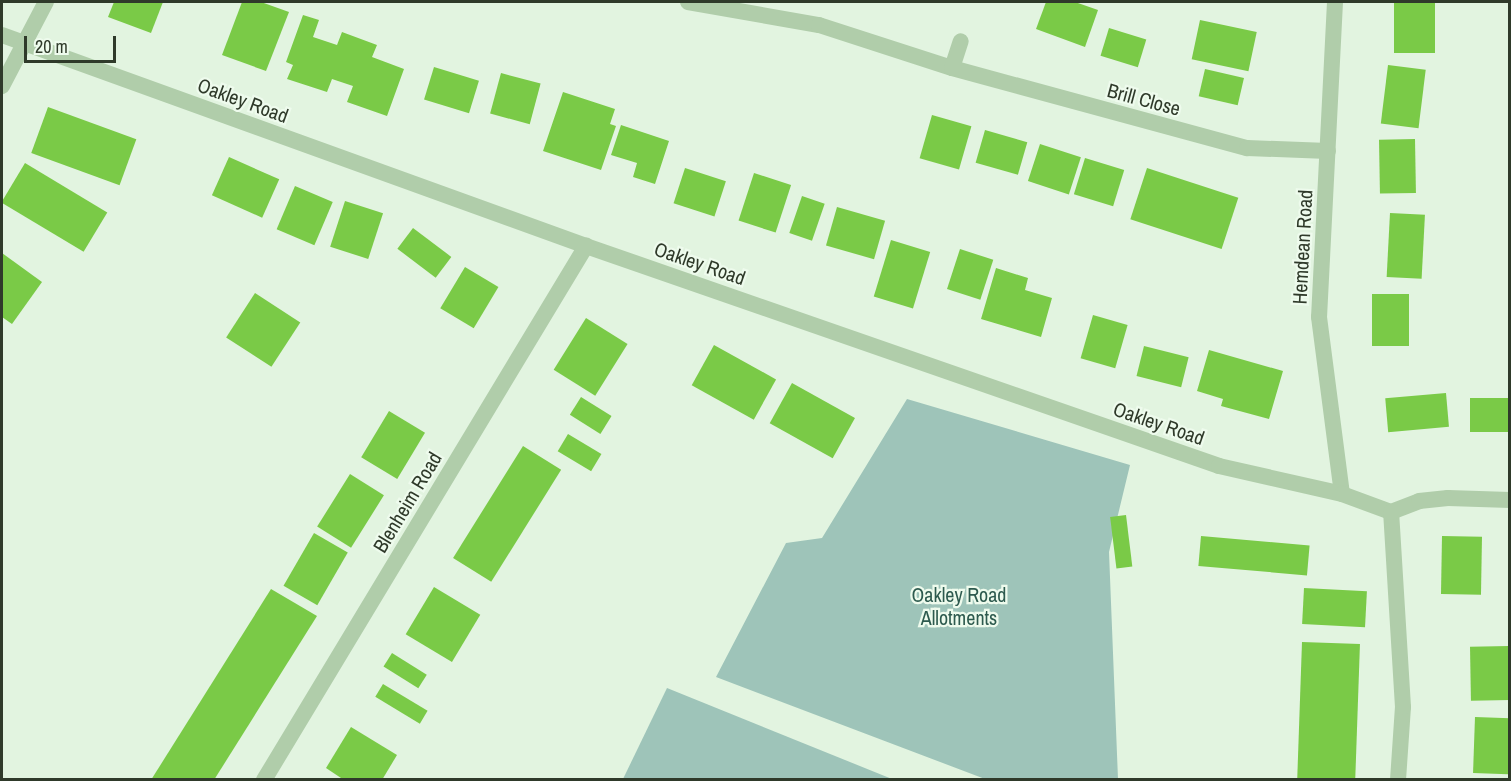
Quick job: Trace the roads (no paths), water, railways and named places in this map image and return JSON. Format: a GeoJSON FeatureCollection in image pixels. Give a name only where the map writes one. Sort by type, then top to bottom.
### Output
{"type":"FeatureCollection","features":[{"type":"Feature","properties":{"kind":"street"},"geometry":{"type":"LineString","coordinates":[[2,87],[45,2]]}},
{"type":"Feature","properties":{"kind":"street","name":"Brill Close"},"geometry":{"type":"LineString","coordinates":[[688,2],[819,25],[952,69],[1247,148],[1328,151]]}},
{"type":"Feature","properties":{"kind":"street","name":"Hemdean Road"},"geometry":{"type":"LineString","coordinates":[[1335,2],[1319,317],[1342,494]]}},
{"type":"Feature","properties":{"kind":"street","name":"Oakley Road"},"geometry":{"type":"LineString","coordinates":[[2,35],[586,246],[1219,466],[1342,494],[1391,512]]}},
{"type":"Feature","properties":{"kind":"street"},"geometry":{"type":"LineString","coordinates":[[952,69],[961,41]]}},
{"type":"Feature","properties":{"kind":"street","name":"Blenheim Road"},"geometry":{"type":"LineString","coordinates":[[264,780],[586,246]]}},
{"type":"Feature","properties":{"kind":"street"},"geometry":{"type":"LineString","coordinates":[[1398,780],[1403,707],[1391,512],[1419,501],[1448,498],[1509,500]]}},
{"type":"Feature","properties":{"kind":"park label","name":"Oakley Road Allotments"},"geometry":{"type":"Point","coordinates":[959,606]}}]}
